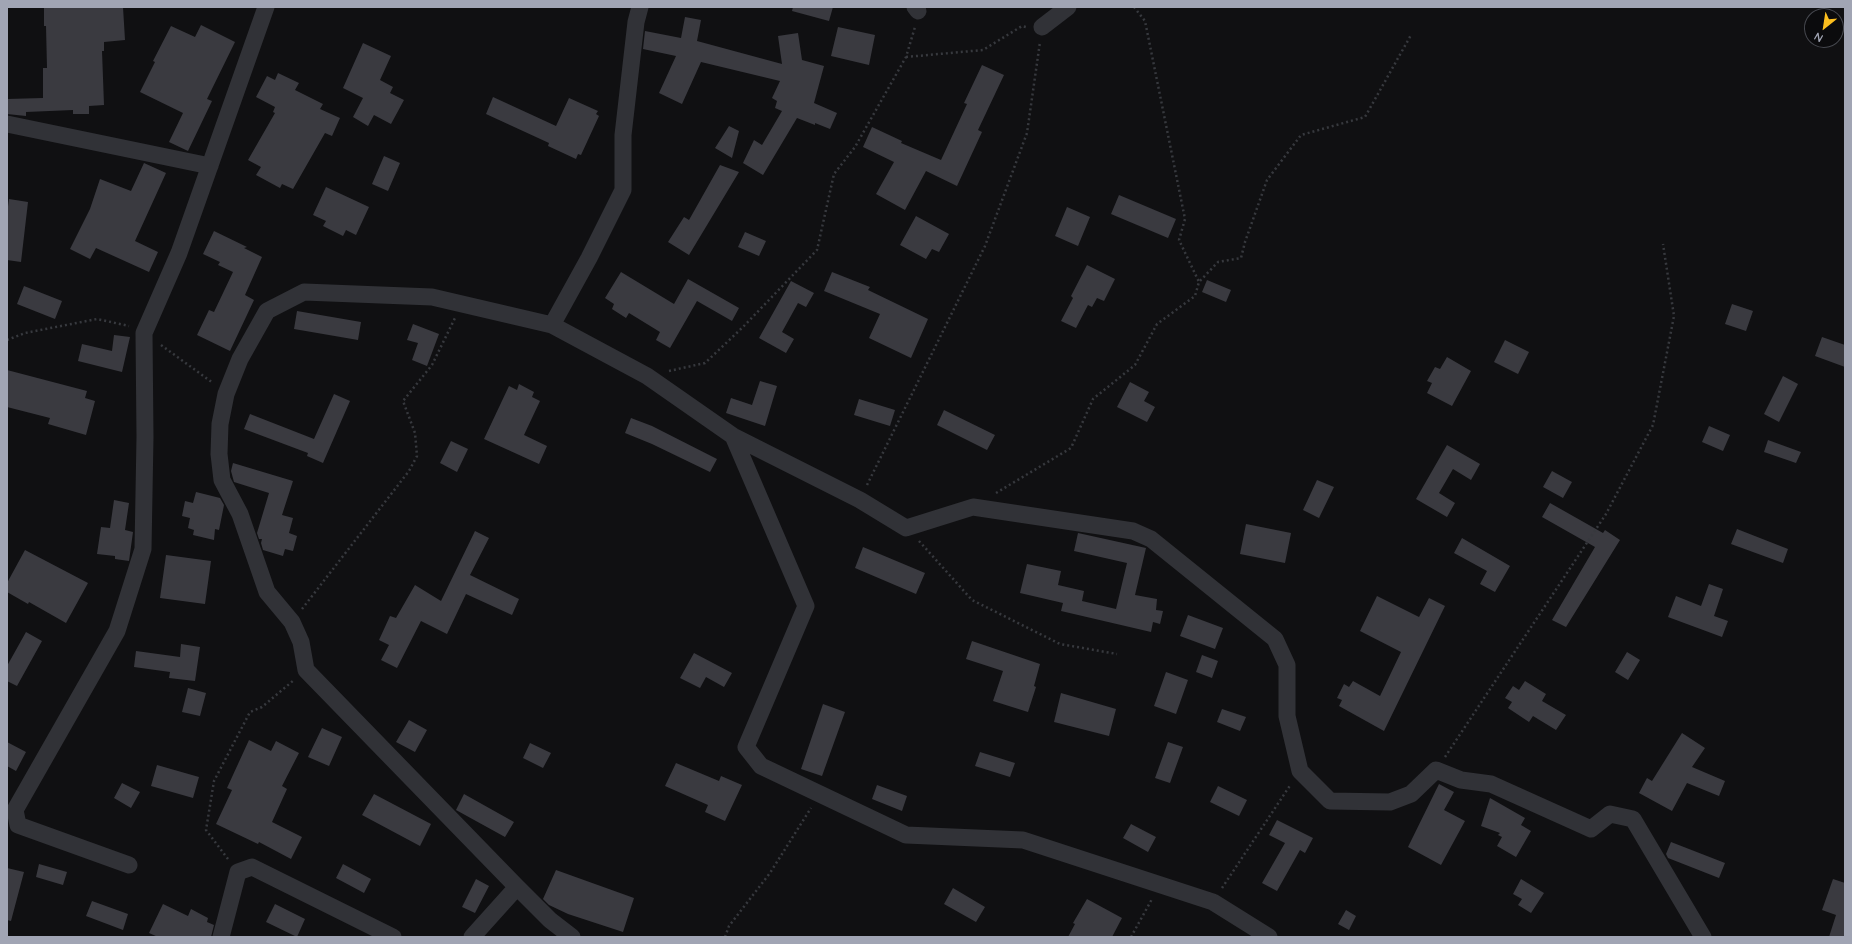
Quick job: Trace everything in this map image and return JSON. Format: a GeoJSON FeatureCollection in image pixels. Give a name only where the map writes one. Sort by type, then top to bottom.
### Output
{"type":"FeatureCollection","features":[{"type":"Feature","properties":{"kind":"street"},"geometry":{"type":"LineString","coordinates":[[129,865],[18,825],[11,817],[117,631],[143,549],[145,437],[144,333],[179,253],[266,7]]}},
{"type":"Feature","properties":{"kind":"street"},"geometry":{"type":"LineString","coordinates":[[552,325],[589,258],[623,190],[624,135],[636,22],[640,7]]}},
{"type":"Feature","properties":{"kind":"street"},"geometry":{"type":"LineString","coordinates":[[1042,28],[1068,7]]}},
{"type":"Feature","properties":{"kind":"street"},"geometry":{"type":"LineString","coordinates":[[7,124],[210,166]]}},
{"type":"Feature","properties":{"kind":"street"},"geometry":{"type":"LineString","coordinates":[[572,937],[550,920],[517,887],[306,670],[301,642],[292,622],[267,592],[240,514],[222,480],[219,440],[226,394],[240,359],[267,311],[304,292],[432,297],[552,325],[647,376],[733,436],[860,500],[906,528],[973,507],[1133,531],[1151,539],[1275,640],[1287,665],[1287,716],[1300,771],[1330,801],[1390,802],[1411,794],[1436,770],[1461,780],[1491,784],[1591,829],[1610,814],[1633,820],[1703,937]]}},
{"type":"Feature","properties":{"kind":"street"},"geometry":{"type":"LineString","coordinates":[[733,436],[806,606],[746,747],[761,766],[906,835],[1023,840],[1213,902],[1269,937]]}},
{"type":"Feature","properties":{"kind":"street"},"geometry":{"type":"LineString","coordinates":[[221,937],[238,872],[252,868],[394,937]]}},
{"type":"Feature","properties":{"kind":"street"},"geometry":{"type":"LineString","coordinates":[[472,937],[517,887]]}},
{"type":"Feature","properties":{"kind":"path"},"geometry":{"type":"LineString","coordinates":[[1134,7],[1145,21],[1185,219],[1179,240],[1199,282]]}},
{"type":"Feature","properties":{"kind":"path"},"geometry":{"type":"LineString","coordinates":[[647,376],[705,362],[743,327],[817,250],[834,174],[855,147],[906,57],[916,9]]}},
{"type":"Feature","properties":{"kind":"path"},"geometry":{"type":"LineString","coordinates":[[860,500],[985,246],[1027,133],[1042,28],[1022,26],[983,50],[906,57]]}},
{"type":"Feature","properties":{"kind":"path"},"geometry":{"type":"LineString","coordinates":[[973,507],[1071,448],[1093,399],[1135,365],[1157,324],[1195,296],[1199,282],[1218,262],[1241,258],[1245,242],[1267,180],[1301,135],[1365,117],[1411,35]]}},
{"type":"Feature","properties":{"kind":"path"},"geometry":{"type":"LineString","coordinates":[[1436,770],[1606,514],[1653,425],[1674,316],[1663,244]]}},
{"type":"Feature","properties":{"kind":"path"},"geometry":{"type":"LineString","coordinates":[[292,622],[409,471],[417,456],[414,434],[403,402],[432,365],[461,304]]}},
{"type":"Feature","properties":{"kind":"path"},"geometry":{"type":"LineString","coordinates":[[7,340],[25,333],[97,319],[126,325],[144,333],[196,369],[226,394]]}},
{"type":"Feature","properties":{"kind":"path"},"geometry":{"type":"LineString","coordinates":[[906,528],[972,600],[1060,644],[1117,654]]}},
{"type":"Feature","properties":{"kind":"path"},"geometry":{"type":"LineString","coordinates":[[238,872],[206,830],[214,781],[250,712],[262,707],[306,670]]}},
{"type":"Feature","properties":{"kind":"path"},"geometry":{"type":"LineString","coordinates":[[1213,902],[1300,771]]}},
{"type":"Feature","properties":{"kind":"path"},"geometry":{"type":"LineString","coordinates":[[725,937],[729,926],[770,873],[820,794]]}},
{"type":"Feature","properties":{"kind":"path"},"geometry":{"type":"LineString","coordinates":[[1131,937],[1159,885]]}},
{"type":"Feature","properties":{"kind":"building"},"geometry":{"type":"Polygon","coordinates":[[[44,7],[123,7],[125,40],[104,42],[104,51],[102,51],[104,105],[89,106],[89,114],[73,114],[73,110],[26,112],[26,116],[7,114],[7,99],[43,98],[43,68],[47,68],[44,7]]]}},
{"type":"Feature","properties":{"kind":"building"},"geometry":{"type":"Polygon","coordinates":[[[793,7],[833,7],[829,21],[792,11],[793,7]]]}},
{"type":"Feature","properties":{"kind":"building"},"geometry":{"type":"Polygon","coordinates":[[[685,17],[701,20],[697,41],[782,64],[778,36],[798,33],[802,60],[824,66],[814,103],[837,113],[830,129],[797,118],[763,175],[743,163],[754,140],[762,145],[782,111],[775,108],[777,101],[772,98],[780,81],[701,62],[682,104],[659,93],[676,56],[643,49],[645,31],[681,38],[685,17]]]}},
{"type":"Feature","properties":{"kind":"building"},"geometry":{"type":"Polygon","coordinates":[[[201,25],[235,42],[207,99],[212,101],[188,151],[169,142],[183,113],[140,92],[155,62],[153,61],[171,26],[195,37],[201,25]]]}},
{"type":"Feature","properties":{"kind":"building"},"geometry":{"type":"Polygon","coordinates":[[[838,27],[875,35],[869,65],[831,56],[838,27]]]}},
{"type":"Feature","properties":{"kind":"building"},"geometry":{"type":"Polygon","coordinates":[[[363,43],[391,56],[380,80],[393,87],[390,93],[404,100],[391,124],[374,115],[368,126],[353,117],[363,98],[343,88],[363,43]]]}},
{"type":"Feature","properties":{"kind":"building"},"geometry":{"type":"Polygon","coordinates":[[[982,65],[1004,75],[978,130],[982,132],[957,186],[926,171],[905,210],[876,194],[894,162],[863,147],[872,127],[902,141],[901,143],[941,160],[967,104],[964,103],[982,65]]]}},
{"type":"Feature","properties":{"kind":"building"},"geometry":{"type":"Polygon","coordinates":[[[278,73],[299,83],[295,90],[323,104],[320,109],[340,118],[332,136],[325,133],[293,189],[282,184],[280,188],[256,175],[261,167],[248,160],[275,113],[273,112],[275,107],[256,97],[267,76],[275,80],[278,73]]]}},
{"type":"Feature","properties":{"kind":"building"},"geometry":{"type":"Polygon","coordinates":[[[493,97],[556,126],[569,98],[598,111],[596,114],[599,116],[581,155],[578,154],[576,159],[548,146],[549,143],[486,114],[493,97]]]}},
{"type":"Feature","properties":{"kind":"building"},"geometry":{"type":"Polygon","coordinates":[[[729,126],[739,131],[732,158],[715,148],[729,126]]]}},
{"type":"Feature","properties":{"kind":"building"},"geometry":{"type":"Polygon","coordinates":[[[384,156],[400,163],[388,191],[372,184],[384,156]]]}},
{"type":"Feature","properties":{"kind":"building"},"geometry":{"type":"Polygon","coordinates":[[[144,163],[166,173],[135,241],[158,252],[149,272],[96,248],[90,259],[70,249],[90,209],[100,179],[131,191],[144,163]]]}},
{"type":"Feature","properties":{"kind":"building"},"geometry":{"type":"Polygon","coordinates":[[[720,165],[739,172],[689,255],[668,242],[684,217],[689,220],[720,165]]]}},
{"type":"Feature","properties":{"kind":"building"},"geometry":{"type":"Polygon","coordinates":[[[326,187],[369,207],[356,235],[346,230],[343,236],[323,226],[326,221],[313,215],[326,187]]]}},
{"type":"Feature","properties":{"kind":"building"},"geometry":{"type":"Polygon","coordinates":[[[1119,195],[1176,219],[1168,238],[1111,214],[1119,195]]]}},
{"type":"Feature","properties":{"kind":"building"},"geometry":{"type":"Polygon","coordinates":[[[9,199],[28,202],[21,262],[7,260],[7,214],[9,199]]]}},
{"type":"Feature","properties":{"kind":"building"},"geometry":{"type":"Polygon","coordinates":[[[1067,207],[1090,217],[1078,246],[1055,236],[1067,207]]]}},
{"type":"Feature","properties":{"kind":"building"},"geometry":{"type":"Polygon","coordinates":[[[916,216],[949,234],[939,252],[932,249],[926,259],[900,245],[916,216]]]}},
{"type":"Feature","properties":{"kind":"building"},"geometry":{"type":"Polygon","coordinates":[[[214,231],[247,247],[244,248],[262,257],[245,295],[254,300],[230,351],[197,335],[209,310],[214,312],[233,272],[218,265],[220,262],[203,254],[214,231]]]}},
{"type":"Feature","properties":{"kind":"building"},"geometry":{"type":"Polygon","coordinates":[[[745,232],[766,241],[759,256],[738,247],[745,232]]]}},
{"type":"Feature","properties":{"kind":"building"},"geometry":{"type":"Polygon","coordinates":[[[1087,265],[1115,279],[1104,301],[1097,298],[1092,307],[1088,305],[1076,328],[1061,321],[1073,298],[1071,296],[1087,265]]]}},
{"type":"Feature","properties":{"kind":"building"},"geometry":{"type":"Polygon","coordinates":[[[621,272],[674,304],[688,279],[739,308],[732,321],[697,301],[670,348],[656,340],[660,332],[629,313],[626,318],[612,309],[614,304],[605,298],[621,272]]]}},
{"type":"Feature","properties":{"kind":"building"},"geometry":{"type":"Polygon","coordinates":[[[832,272],[870,287],[868,290],[928,319],[911,358],[869,338],[880,314],[824,291],[832,272]]]}},
{"type":"Feature","properties":{"kind":"building"},"geometry":{"type":"Polygon","coordinates":[[[1207,280],[1231,290],[1226,302],[1202,292],[1207,280]]]}},
{"type":"Feature","properties":{"kind":"building"},"geometry":{"type":"Polygon","coordinates":[[[791,281],[814,293],[806,307],[798,303],[782,332],[794,339],[786,353],[759,338],[791,281]]]}},
{"type":"Feature","properties":{"kind":"building"},"geometry":{"type":"Polygon","coordinates":[[[24,286],[62,301],[55,319],[17,304],[24,286]]]}},
{"type":"Feature","properties":{"kind":"building"},"geometry":{"type":"Polygon","coordinates":[[[1732,304],[1753,311],[1746,331],[1725,324],[1732,304]]]}},
{"type":"Feature","properties":{"kind":"building"},"geometry":{"type":"Polygon","coordinates":[[[297,311],[361,322],[358,340],[294,329],[297,311]]]}},
{"type":"Feature","properties":{"kind":"building"},"geometry":{"type":"Polygon","coordinates":[[[413,324],[439,334],[427,366],[412,360],[418,343],[407,340],[413,324]]]}},
{"type":"Feature","properties":{"kind":"building"},"geometry":{"type":"Polygon","coordinates":[[[114,335],[130,337],[122,372],[78,361],[82,344],[112,351],[114,335]]]}},
{"type":"Feature","properties":{"kind":"building"},"geometry":{"type":"Polygon","coordinates":[[[1822,337],[1845,345],[1845,367],[1815,356],[1822,337]]]}},
{"type":"Feature","properties":{"kind":"building"},"geometry":{"type":"Polygon","coordinates":[[[1505,340],[1529,352],[1518,374],[1494,362],[1505,340]]]}},
{"type":"Feature","properties":{"kind":"building"},"geometry":{"type":"Polygon","coordinates":[[[1447,357],[1471,371],[1452,406],[1427,393],[1432,383],[1427,381],[1435,367],[1440,369],[1447,357]]]}},
{"type":"Feature","properties":{"kind":"building"},"geometry":{"type":"Polygon","coordinates":[[[7,370],[87,391],[85,398],[95,401],[86,435],[48,424],[50,418],[7,407],[7,370]]]}},
{"type":"Feature","properties":{"kind":"building"},"geometry":{"type":"Polygon","coordinates":[[[1783,376],[1798,384],[1779,422],[1764,414],[1783,376]]]}},
{"type":"Feature","properties":{"kind":"building"},"geometry":{"type":"Polygon","coordinates":[[[760,381],[777,386],[765,426],[726,413],[731,398],[752,405],[760,381]]]}},
{"type":"Feature","properties":{"kind":"building"},"geometry":{"type":"Polygon","coordinates":[[[1130,382],[1149,392],[1144,401],[1155,407],[1147,422],[1117,407],[1130,382]]]}},
{"type":"Feature","properties":{"kind":"building"},"geometry":{"type":"Polygon","coordinates":[[[519,384],[534,392],[532,397],[540,401],[524,435],[547,446],[539,464],[484,439],[509,386],[517,390],[519,384]]]}},
{"type":"Feature","properties":{"kind":"building"},"geometry":{"type":"Polygon","coordinates":[[[334,394],[350,401],[323,463],[307,456],[308,453],[244,429],[250,414],[314,439],[334,394]]]}},
{"type":"Feature","properties":{"kind":"building"},"geometry":{"type":"Polygon","coordinates":[[[859,399],[895,410],[890,426],[854,415],[859,399]]]}},
{"type":"Feature","properties":{"kind":"building"},"geometry":{"type":"Polygon","coordinates":[[[944,410],[995,435],[987,450],[937,425],[944,410]]]}},
{"type":"Feature","properties":{"kind":"building"},"geometry":{"type":"Polygon","coordinates":[[[631,418],[652,426],[717,459],[710,472],[652,444],[625,433],[631,418]]]}},
{"type":"Feature","properties":{"kind":"building"},"geometry":{"type":"Polygon","coordinates":[[[1709,426],[1730,435],[1723,451],[1702,442],[1709,426]]]}},
{"type":"Feature","properties":{"kind":"building"},"geometry":{"type":"Polygon","coordinates":[[[1768,440],[1801,452],[1796,463],[1764,452],[1768,440]]]}},
{"type":"Feature","properties":{"kind":"building"},"geometry":{"type":"Polygon","coordinates":[[[451,441],[468,449],[457,472],[440,463],[451,441]]]}},
{"type":"Feature","properties":{"kind":"building"},"geometry":{"type":"Polygon","coordinates":[[[1447,445],[1480,464],[1471,480],[1453,469],[1439,493],[1455,503],[1447,517],[1416,499],[1447,445]]]}},
{"type":"Feature","properties":{"kind":"building"},"geometry":{"type":"Polygon","coordinates":[[[233,463],[293,481],[282,515],[293,518],[289,533],[297,536],[293,551],[285,549],[283,556],[263,550],[261,543],[262,539],[259,539],[257,533],[269,493],[234,482],[231,471],[233,463]]]}},
{"type":"Feature","properties":{"kind":"building"},"geometry":{"type":"Polygon","coordinates":[[[1552,471],[1572,482],[1563,498],[1543,487],[1552,471]]]}},
{"type":"Feature","properties":{"kind":"building"},"geometry":{"type":"Polygon","coordinates":[[[1317,480],[1334,487],[1319,518],[1303,510],[1317,480]]]}},
{"type":"Feature","properties":{"kind":"building"},"geometry":{"type":"Polygon","coordinates":[[[196,492],[220,498],[224,505],[219,530],[215,529],[214,540],[193,535],[194,530],[188,528],[190,518],[182,516],[185,501],[193,503],[196,492]]]}},
{"type":"Feature","properties":{"kind":"building"},"geometry":{"type":"Polygon","coordinates":[[[114,500],[129,503],[125,530],[133,532],[129,561],[115,559],[115,556],[97,554],[101,527],[110,528],[114,500]]]}},
{"type":"Feature","properties":{"kind":"building"},"geometry":{"type":"Polygon","coordinates":[[[1550,503],[1603,533],[1605,530],[1620,540],[1566,627],[1552,620],[1595,547],[1542,517],[1550,503]]]}},
{"type":"Feature","properties":{"kind":"building"},"geometry":{"type":"Polygon","coordinates":[[[1246,524],[1291,533],[1285,563],[1240,554],[1246,524]]]}},
{"type":"Feature","properties":{"kind":"building"},"geometry":{"type":"Polygon","coordinates":[[[1737,529],[1788,549],[1783,563],[1731,544],[1737,529]]]}},
{"type":"Feature","properties":{"kind":"building"},"geometry":{"type":"Polygon","coordinates":[[[475,531],[489,538],[470,575],[519,599],[512,615],[466,594],[447,634],[421,621],[397,668],[381,660],[389,645],[379,640],[390,616],[396,618],[415,585],[441,601],[475,531]]]}},
{"type":"Feature","properties":{"kind":"building"},"geometry":{"type":"Polygon","coordinates":[[[1078,533],[1146,548],[1135,595],[1157,599],[1156,610],[1163,611],[1160,624],[1153,622],[1151,632],[1061,611],[1063,603],[1020,593],[1027,564],[1061,571],[1058,585],[1084,591],[1082,601],[1116,609],[1127,563],[1074,551],[1078,533]]]}},
{"type":"Feature","properties":{"kind":"building"},"geometry":{"type":"Polygon","coordinates":[[[1462,538],[1510,566],[1495,592],[1480,584],[1487,571],[1454,553],[1462,538]]]}},
{"type":"Feature","properties":{"kind":"building"},"geometry":{"type":"Polygon","coordinates":[[[863,547],[925,573],[916,594],[855,568],[863,547]]]}},
{"type":"Feature","properties":{"kind":"building"},"geometry":{"type":"Polygon","coordinates":[[[25,550],[88,583],[66,623],[29,602],[28,604],[7,592],[7,583],[25,550]]]}},
{"type":"Feature","properties":{"kind":"building"},"geometry":{"type":"Polygon","coordinates":[[[166,555],[211,561],[205,604],[160,598],[166,555]]]}},
{"type":"Feature","properties":{"kind":"building"},"geometry":{"type":"Polygon","coordinates":[[[1709,584],[1723,589],[1714,616],[1728,621],[1722,637],[1668,617],[1676,596],[1701,606],[1709,584]]]}},
{"type":"Feature","properties":{"kind":"building"},"geometry":{"type":"Polygon","coordinates":[[[1377,596],[1419,617],[1429,598],[1445,606],[1384,731],[1339,706],[1342,700],[1337,698],[1344,684],[1349,687],[1353,681],[1380,696],[1401,652],[1360,631],[1377,596]]]}},
{"type":"Feature","properties":{"kind":"building"},"geometry":{"type":"Polygon","coordinates":[[[1188,615],[1223,628],[1215,649],[1180,636],[1188,615]]]}},
{"type":"Feature","properties":{"kind":"building"},"geometry":{"type":"Polygon","coordinates":[[[26,632],[42,641],[17,686],[7,681],[7,666],[26,632]]]}},
{"type":"Feature","properties":{"kind":"building"},"geometry":{"type":"Polygon","coordinates":[[[972,641],[1040,664],[1034,686],[1036,687],[1028,712],[993,701],[1003,671],[966,659],[972,641]]]}},
{"type":"Feature","properties":{"kind":"building"},"geometry":{"type":"Polygon","coordinates":[[[181,644],[200,647],[195,681],[169,678],[170,672],[134,667],[136,651],[180,657],[181,644]]]}},
{"type":"Feature","properties":{"kind":"building"},"geometry":{"type":"Polygon","coordinates":[[[1627,652],[1640,660],[1628,680],[1615,672],[1627,652]]]}},
{"type":"Feature","properties":{"kind":"building"},"geometry":{"type":"Polygon","coordinates":[[[694,653],[732,673],[724,687],[706,677],[700,688],[680,678],[694,653]]]}},
{"type":"Feature","properties":{"kind":"building"},"geometry":{"type":"Polygon","coordinates":[[[1202,655],[1218,661],[1212,678],[1196,672],[1202,655]]]}},
{"type":"Feature","properties":{"kind":"building"},"geometry":{"type":"Polygon","coordinates":[[[1166,672],[1188,680],[1176,714],[1154,706],[1166,672]]]}},
{"type":"Feature","properties":{"kind":"building"},"geometry":{"type":"Polygon","coordinates":[[[1525,681],[1546,694],[1542,701],[1566,715],[1556,730],[1533,716],[1529,722],[1508,708],[1512,702],[1505,698],[1513,686],[1519,690],[1525,681]]]}},
{"type":"Feature","properties":{"kind":"building"},"geometry":{"type":"Polygon","coordinates":[[[188,688],[206,693],[200,716],[182,712],[188,688]]]}},
{"type":"Feature","properties":{"kind":"building"},"geometry":{"type":"Polygon","coordinates":[[[1061,693],[1116,709],[1109,736],[1054,722],[1061,693]]]}},
{"type":"Feature","properties":{"kind":"building"},"geometry":{"type":"Polygon","coordinates":[[[823,704],[845,712],[822,776],[801,769],[823,704]]]}},
{"type":"Feature","properties":{"kind":"building"},"geometry":{"type":"Polygon","coordinates":[[[1222,709],[1246,717],[1240,731],[1217,722],[1222,709]]]}},
{"type":"Feature","properties":{"kind":"building"},"geometry":{"type":"Polygon","coordinates":[[[409,720],[427,730],[415,752],[396,742],[409,720]]]}},
{"type":"Feature","properties":{"kind":"building"},"geometry":{"type":"Polygon","coordinates":[[[322,728],[342,737],[329,766],[308,757],[322,728]]]}},
{"type":"Feature","properties":{"kind":"building"},"geometry":{"type":"Polygon","coordinates":[[[1682,733],[1705,748],[1692,767],[1725,781],[1719,796],[1687,783],[1672,811],[1639,793],[1647,778],[1652,781],[1682,733]]]}},
{"type":"Feature","properties":{"kind":"building"},"geometry":{"type":"Polygon","coordinates":[[[249,740],[271,751],[276,741],[299,753],[282,786],[287,789],[272,822],[302,837],[291,859],[259,842],[258,844],[216,824],[232,790],[227,788],[249,740]]]}},
{"type":"Feature","properties":{"kind":"building"},"geometry":{"type":"Polygon","coordinates":[[[7,742],[26,752],[16,771],[7,766],[7,742]]]}},
{"type":"Feature","properties":{"kind":"building"},"geometry":{"type":"Polygon","coordinates":[[[1168,742],[1183,747],[1170,783],[1155,778],[1168,742]]]}},
{"type":"Feature","properties":{"kind":"building"},"geometry":{"type":"Polygon","coordinates":[[[530,743],[551,753],[543,768],[523,758],[530,743]]]}},
{"type":"Feature","properties":{"kind":"building"},"geometry":{"type":"Polygon","coordinates":[[[980,752],[1015,763],[1010,777],[975,766],[980,752]]]}},
{"type":"Feature","properties":{"kind":"building"},"geometry":{"type":"Polygon","coordinates":[[[676,763],[719,781],[721,776],[742,785],[725,821],[705,812],[708,805],[665,786],[676,763]]]}},
{"type":"Feature","properties":{"kind":"building"},"geometry":{"type":"Polygon","coordinates":[[[157,765],[199,777],[193,798],[151,786],[157,765]]]}},
{"type":"Feature","properties":{"kind":"building"},"geometry":{"type":"Polygon","coordinates":[[[122,783],[140,792],[131,808],[114,798],[122,783]]]}},
{"type":"Feature","properties":{"kind":"building"},"geometry":{"type":"Polygon","coordinates":[[[1439,784],[1454,792],[1444,810],[1465,821],[1441,865],[1408,847],[1439,784]]]}},
{"type":"Feature","properties":{"kind":"building"},"geometry":{"type":"Polygon","coordinates":[[[877,785],[907,796],[902,811],[872,799],[877,785]]]}},
{"type":"Feature","properties":{"kind":"building"},"geometry":{"type":"Polygon","coordinates":[[[1218,786],[1247,800],[1239,816],[1210,802],[1218,786]]]}},
{"type":"Feature","properties":{"kind":"building"},"geometry":{"type":"Polygon","coordinates":[[[374,794],[431,824],[420,846],[362,815],[374,794]]]}},
{"type":"Feature","properties":{"kind":"building"},"geometry":{"type":"Polygon","coordinates":[[[464,794],[514,822],[505,837],[456,810],[464,794]]]}},
{"type":"Feature","properties":{"kind":"building"},"geometry":{"type":"Polygon","coordinates":[[[1490,798],[1525,818],[1521,825],[1531,831],[1516,857],[1497,846],[1502,837],[1498,835],[1500,833],[1481,826],[1490,798]]]}},
{"type":"Feature","properties":{"kind":"building"},"geometry":{"type":"Polygon","coordinates":[[[1277,820],[1313,838],[1305,853],[1300,850],[1277,891],[1262,883],[1285,843],[1269,835],[1277,820]]]}},
{"type":"Feature","properties":{"kind":"building"},"geometry":{"type":"Polygon","coordinates":[[[1131,824],[1156,837],[1148,852],[1123,838],[1131,824]]]}},
{"type":"Feature","properties":{"kind":"building"},"geometry":{"type":"Polygon","coordinates":[[[1671,842],[1725,863],[1719,878],[1668,858],[1666,854],[1671,842]]]}},
{"type":"Feature","properties":{"kind":"building"},"geometry":{"type":"Polygon","coordinates":[[[39,864],[67,872],[63,885],[36,877],[39,864]]]}},
{"type":"Feature","properties":{"kind":"building"},"geometry":{"type":"Polygon","coordinates":[[[343,864],[371,879],[364,893],[336,878],[343,864]]]}},
{"type":"Feature","properties":{"kind":"building"},"geometry":{"type":"Polygon","coordinates":[[[7,868],[24,872],[11,921],[7,920],[7,868]]]}},
{"type":"Feature","properties":{"kind":"building"},"geometry":{"type":"Polygon","coordinates":[[[556,870],[634,898],[623,932],[568,914],[549,905],[543,899],[556,870]]]}},
{"type":"Feature","properties":{"kind":"building"},"geometry":{"type":"Polygon","coordinates":[[[476,879],[489,886],[475,913],[462,907],[476,879]]]}},
{"type":"Feature","properties":{"kind":"building"},"geometry":{"type":"Polygon","coordinates":[[[1521,879],[1544,893],[1531,913],[1518,905],[1522,899],[1513,894],[1521,879]]]}},
{"type":"Feature","properties":{"kind":"building"},"geometry":{"type":"Polygon","coordinates":[[[1833,879],[1845,883],[1845,937],[1829,937],[1836,915],[1822,910],[1833,879]]]}},
{"type":"Feature","properties":{"kind":"building"},"geometry":{"type":"Polygon","coordinates":[[[953,888],[985,907],[976,922],[944,904],[953,888]]]}},
{"type":"Feature","properties":{"kind":"building"},"geometry":{"type":"Polygon","coordinates":[[[1087,899],[1122,918],[1112,937],[1068,937],[1075,924],[1073,923],[1087,899]]]}},
{"type":"Feature","properties":{"kind":"building"},"geometry":{"type":"Polygon","coordinates":[[[92,901],[128,914],[123,930],[86,916],[92,901]]]}},
{"type":"Feature","properties":{"kind":"building"},"geometry":{"type":"Polygon","coordinates":[[[163,904],[188,916],[191,909],[208,918],[207,922],[214,925],[211,937],[158,937],[149,933],[163,904]]]}},
{"type":"Feature","properties":{"kind":"building"},"geometry":{"type":"Polygon","coordinates":[[[275,904],[305,919],[297,937],[266,922],[275,904]]]}},
{"type":"Feature","properties":{"kind":"building"},"geometry":{"type":"Polygon","coordinates":[[[1346,910],[1356,916],[1349,930],[1338,924],[1346,910]]]}}]}
